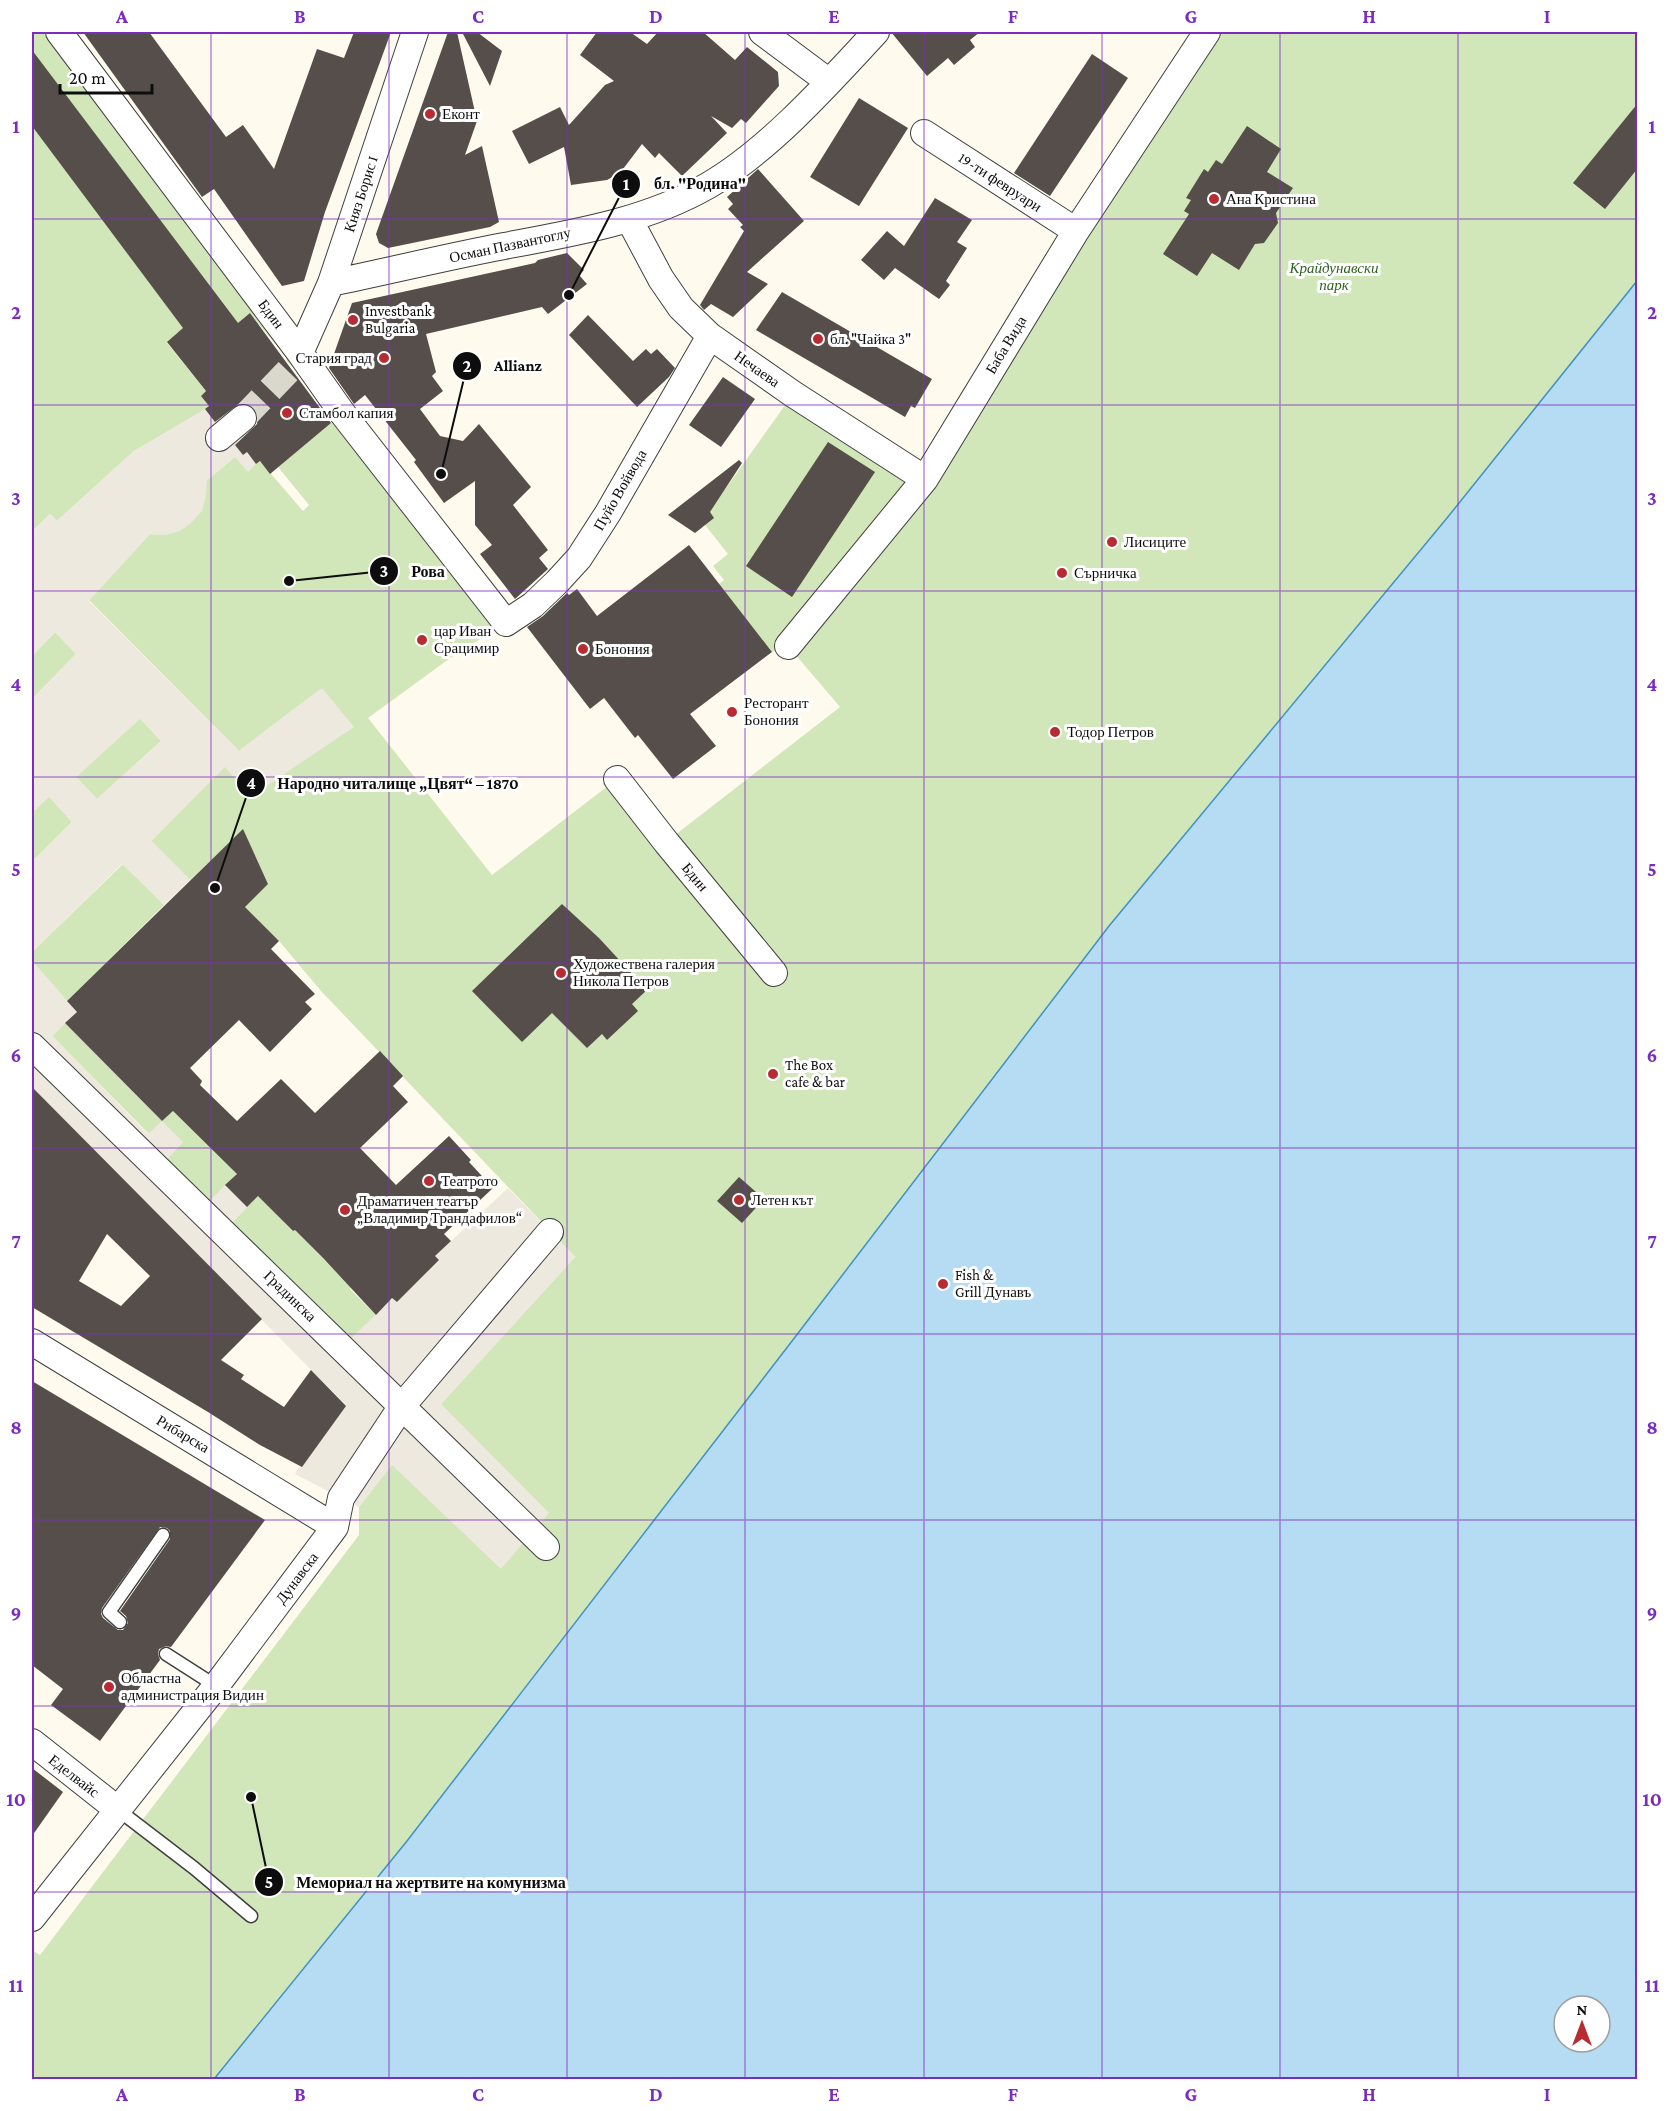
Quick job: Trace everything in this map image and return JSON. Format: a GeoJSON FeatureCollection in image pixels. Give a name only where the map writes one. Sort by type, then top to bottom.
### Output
{"type":"FeatureCollection","features":[{"type":"Feature","properties":{"kind":"street","name":"Бдин"},"geometry":{"type":"LineString","coordinates":[[59,32],[298,359],[506,623]]}},
{"type":"Feature","properties":{"kind":"street","name":"Княз Борис I"},"geometry":{"type":"LineString","coordinates":[[298,359],[331,283],[415,32]]}},
{"type":"Feature","properties":{"kind":"street"},"geometry":{"type":"LineString","coordinates":[[762,32],[829,82]]}},
{"type":"Feature","properties":{"kind":"street","name":"Осман Пазвантоглу"},"geometry":{"type":"LineString","coordinates":[[331,283],[628,219],[677,202],[710,185],[758,150],[829,82],[876,32]]}},
{"type":"Feature","properties":{"kind":"street","name":"Баба Вида"},"geometry":{"type":"LineString","coordinates":[[788,646],[925,478],[1076,231],[1207,32]]}},
{"type":"Feature","properties":{"kind":"street","name":"19-ти февруари"},"geometry":{"type":"LineString","coordinates":[[924,133],[1076,231]]}},
{"type":"Feature","properties":{"kind":"street","name":"Нечаева"},"geometry":{"type":"LineString","coordinates":[[628,219],[661,279],[681,308],[710,336],[793,394],[925,478]]}},
{"type":"Feature","properties":{"kind":"street","name":"Пуйо Войвода"},"geometry":{"type":"LineString","coordinates":[[506,623],[533,604],[579,558],[608,513],[710,336]]}},
{"type":"Feature","properties":{"kind":"street"},"geometry":{"type":"LineString","coordinates":[[219,438],[243,418]]}},
{"type":"Feature","properties":{"kind":"street","name":"Бдин"},"geometry":{"type":"LineString","coordinates":[[618,779],[666,842],[774,973]]}},
{"type":"Feature","properties":{"kind":"street","name":"Градинска"},"geometry":{"type":"LineString","coordinates":[[32,1046],[546,1547]]}},
{"type":"Feature","properties":{"kind":"street","name":"Дунавска"},"geometry":{"type":"LineString","coordinates":[[32,1918],[216,1686],[335,1527],[340,1498],[402,1406],[550,1232]]}},
{"type":"Feature","properties":{"kind":"street","name":"Рибарска"},"geometry":{"type":"LineString","coordinates":[[32,1342],[335,1527]]}},
{"type":"Feature","properties":{"kind":"street","name":"Еделвайс"},"geometry":{"type":"LineString","coordinates":[[32,1742],[117,1809]]}},
{"type":"Feature","properties":{"kind":"lane"},"geometry":{"type":"LineString","coordinates":[[120,1622],[109,1612],[163,1535]]}},
{"type":"Feature","properties":{"kind":"lane"},"geometry":{"type":"LineString","coordinates":[[166,1654],[216,1686]]}},
{"type":"Feature","properties":{"kind":"lane"},"geometry":{"type":"LineString","coordinates":[[117,1809],[194,1868],[251,1916]]}},
{"type":"Feature","properties":{"kind":"green space"},"geometry":{"type":"Polygon","coordinates":[[[32,32],[59,32],[303,357],[292,367],[286,360],[288,359],[250,314],[197,357],[177,333],[167,343],[206,391],[201,396],[209,406],[134,451],[57,521],[50,514],[32,532],[32,32]]]}},
{"type":"Feature","properties":{"kind":"green space","name":"Крайдунавски парк"},"geometry":{"type":"Polygon","coordinates":[[[1207,32],[1637,32],[1637,281],[1447,518],[1109,926],[407,1841],[214,2079],[32,2079],[32,1950],[40,1955],[359,1535],[359,1507],[391,1465],[441,1404],[575,1257],[321,991],[279,941],[245,907],[268,884],[243,830],[190,880],[151,841],[225,766],[322,688],[239,751],[89,600],[150,534],[174,532],[192,522],[202,504],[206,481],[235,457],[256,464],[260,461],[303,511],[309,505],[278,467],[338,417],[506,623],[453,656],[368,718],[492,875],[617,779],[666,842],[840,707],[788,646],[772,652],[719,584],[724,580],[713,566],[728,554],[705,525],[707,509],[726,488],[793,394],[925,478],[1207,32]]]}},
{"type":"Feature","properties":{"kind":"green space"},"geometry":{"type":"Polygon","coordinates":[[[55,632],[76,654],[32,699],[32,656],[55,632]]]}},
{"type":"Feature","properties":{"kind":"green space"},"geometry":{"type":"Polygon","coordinates":[[[140,718],[161,741],[97,799],[76,777],[140,718]]]}},
{"type":"Feature","properties":{"kind":"green space"},"geometry":{"type":"Polygon","coordinates":[[[49,796],[72,822],[32,862],[32,813],[49,796]]]}},
{"type":"Feature","properties":{"kind":"green space"},"geometry":{"type":"Polygon","coordinates":[[[123,864],[164,905],[67,1001],[32,961],[32,952],[123,864]]]}},
{"type":"Feature","properties":{"kind":"green space"},"geometry":{"type":"Polygon","coordinates":[[[65,1023],[162,1121],[173,1111],[237,1174],[206,1205],[162,1164],[183,1142],[149,1134],[52,1036],[65,1023]]]}},
{"type":"Feature","properties":{"kind":"green space"},"geometry":{"type":"Polygon","coordinates":[[[259,1195],[376,1315],[349,1341],[229,1225],[259,1195]]]}},
{"type":"Feature","properties":{"kind":"shaded area"},"geometry":{"type":"Polygon","coordinates":[[[205,409],[214,420],[218,416],[256,464],[248,472],[235,457],[207,480],[202,511],[192,522],[180,531],[165,535],[150,534],[89,601],[239,751],[322,688],[354,727],[250,797],[225,767],[151,841],[190,880],[164,905],[122,864],[32,952],[32,862],[72,822],[49,797],[32,813],[32,785],[35,781],[32,777],[32,699],[76,654],[55,632],[32,656],[32,533],[50,514],[57,521],[134,451],[205,409]],[[140,719],[76,777],[97,799],[161,741],[140,719]]]}},
{"type":"Feature","properties":{"kind":"shaded area"},"geometry":{"type":"Polygon","coordinates":[[[32,961],[77,1012],[52,1036],[148,1134],[162,1121],[183,1142],[162,1164],[206,1205],[225,1185],[247,1207],[229,1224],[349,1341],[392,1298],[397,1302],[439,1261],[435,1256],[508,1188],[575,1257],[441,1404],[549,1513],[501,1569],[392,1465],[359,1507],[295,1474],[346,1405],[32,1088],[32,961]]]}},
{"type":"Feature","properties":{"kind":"water"},"geometry":{"type":"Polygon","coordinates":[[[1637,281],[1637,2079],[214,2079],[407,1841],[1109,926],[1447,518],[1637,281]]]}},
{"type":"Feature","properties":{"kind":"building"},"geometry":{"type":"Polygon","coordinates":[[[83,32],[149,32],[226,137],[243,125],[274,169],[317,49],[344,58],[354,32],[391,32],[325,212],[304,281],[282,286],[214,189],[202,197],[83,32]]]}},
{"type":"Feature","properties":{"kind":"building"},"geometry":{"type":"Polygon","coordinates":[[[448,32],[457,32],[477,121],[465,155],[482,146],[499,222],[490,227],[388,248],[379,243],[376,234],[448,32]]]}},
{"type":"Feature","properties":{"kind":"building"},"geometry":{"type":"Polygon","coordinates":[[[462,32],[477,32],[502,51],[490,86],[462,32]]]}},
{"type":"Feature","properties":{"kind":"building"},"geometry":{"type":"Polygon","coordinates":[[[597,32],[630,32],[647,44],[658,32],[703,32],[735,60],[747,47],[778,72],[779,86],[746,123],[741,119],[732,128],[711,116],[727,133],[682,176],[659,153],[655,158],[642,144],[620,173],[607,180],[571,185],[564,147],[529,164],[512,131],[560,107],[569,125],[605,85],[614,81],[580,55],[597,32]]]}},
{"type":"Feature","properties":{"kind":"building"},"geometry":{"type":"Polygon","coordinates":[[[891,32],[980,32],[970,40],[975,47],[954,65],[948,58],[927,76],[891,32]]]}},
{"type":"Feature","properties":{"kind":"building"},"geometry":{"type":"Polygon","coordinates":[[[32,50],[238,323],[250,313],[331,423],[270,474],[260,461],[256,464],[247,452],[243,455],[235,445],[257,424],[258,416],[255,409],[249,404],[240,403],[215,422],[205,409],[209,406],[201,396],[206,391],[167,342],[183,328],[32,126],[32,50]]]}},
{"type":"Feature","properties":{"kind":"building"},"geometry":{"type":"Polygon","coordinates":[[[1092,54],[1128,78],[1050,196],[1014,173],[1092,54]]]}},
{"type":"Feature","properties":{"kind":"building"},"geometry":{"type":"Polygon","coordinates":[[[859,98],[908,128],[859,206],[810,177],[859,98]]]}},
{"type":"Feature","properties":{"kind":"building"},"geometry":{"type":"Polygon","coordinates":[[[1638,103],[1638,168],[1605,209],[1573,183],[1638,103]]]}},
{"type":"Feature","properties":{"kind":"building"},"geometry":{"type":"Polygon","coordinates":[[[1247,126],[1281,149],[1267,172],[1293,188],[1276,213],[1278,223],[1264,243],[1255,244],[1239,270],[1212,253],[1197,276],[1163,254],[1189,214],[1184,211],[1191,200],[1186,198],[1204,169],[1208,172],[1216,160],[1222,164],[1247,126]]]}},
{"type":"Feature","properties":{"kind":"building"},"geometry":{"type":"Polygon","coordinates":[[[758,169],[804,221],[747,272],[768,284],[733,317],[711,304],[704,310],[700,305],[744,231],[740,227],[743,225],[728,209],[733,204],[727,197],[758,169]]]}},
{"type":"Feature","properties":{"kind":"building"},"geometry":{"type":"Polygon","coordinates":[[[935,198],[972,220],[957,242],[967,248],[946,281],[950,285],[939,299],[895,268],[884,280],[861,260],[887,231],[904,246],[935,198]]]}},
{"type":"Feature","properties":{"kind":"building"},"geometry":{"type":"Polygon","coordinates":[[[567,253],[584,270],[579,275],[587,284],[548,314],[542,307],[426,334],[436,372],[432,376],[443,391],[420,409],[440,436],[463,441],[479,424],[531,487],[513,505],[548,550],[539,558],[548,569],[515,599],[480,554],[492,545],[475,525],[475,481],[444,503],[414,462],[416,460],[365,395],[354,404],[329,368],[352,303],[535,263],[538,260],[567,253]]]}},
{"type":"Feature","properties":{"kind":"building","name":"бл. \"Чайка 3\""},"geometry":{"type":"Polygon","coordinates":[[[782,292],[932,379],[915,408],[911,406],[905,417],[756,330],[782,292]]]}},
{"type":"Feature","properties":{"kind":"building"},"geometry":{"type":"Polygon","coordinates":[[[588,315],[633,361],[646,349],[651,354],[657,349],[675,368],[669,377],[637,407],[569,335],[588,315]]]}},
{"type":"Feature","properties":{"kind":"building"},"geometry":{"type":"Polygon","coordinates":[[[723,377],[755,399],[721,447],[689,425],[723,377]]]}},
{"type":"Feature","properties":{"kind":"building"},"geometry":{"type":"Polygon","coordinates":[[[828,442],[875,472],[792,597],[746,566],[828,442]]]}},
{"type":"Feature","properties":{"kind":"building"},"geometry":{"type":"Polygon","coordinates":[[[739,460],[742,463],[710,512],[714,518],[695,533],[668,515],[739,460]]]}},
{"type":"Feature","properties":{"kind":"building","name":"Бонония"},"geometry":{"type":"Polygon","coordinates":[[[689,545],[772,652],[690,714],[716,746],[673,779],[638,735],[635,738],[604,698],[590,709],[527,627],[543,616],[567,593],[569,595],[577,589],[597,616],[689,545]]]}},
{"type":"Feature","properties":{"kind":"building"},"geometry":{"type":"Polygon","coordinates":[[[243,829],[268,884],[245,907],[279,941],[271,949],[315,994],[305,1002],[312,1009],[270,1052],[239,1020],[190,1068],[202,1081],[200,1085],[237,1121],[281,1079],[315,1113],[380,1051],[403,1076],[393,1086],[408,1102],[360,1148],[396,1185],[449,1136],[493,1188],[444,1234],[451,1241],[435,1256],[439,1260],[397,1302],[392,1298],[376,1315],[324,1259],[258,1196],[247,1207],[225,1185],[237,1174],[173,1111],[162,1121],[65,1023],[77,1012],[67,1001],[243,829]]]}},
{"type":"Feature","properties":{"kind":"building","name":"Художествена галерия Никола Петров"},"geometry":{"type":"Polygon","coordinates":[[[562,904],[599,938],[647,990],[632,1004],[638,1011],[607,1040],[602,1034],[587,1048],[552,1013],[522,1042],[472,991],[562,904]]]}},
{"type":"Feature","properties":{"kind":"building"},"geometry":{"type":"Polygon","coordinates":[[[32,1087],[262,1319],[221,1360],[244,1375],[241,1379],[284,1407],[311,1370],[346,1406],[302,1467],[260,1445],[32,1307],[32,1087]],[[107,1234],[79,1281],[121,1306],[150,1276],[107,1234]]]}},
{"type":"Feature","properties":{"kind":"building"},"geometry":{"type":"Polygon","coordinates":[[[739,1177],[764,1199],[742,1223],[717,1201],[739,1177]]]}},
{"type":"Feature","properties":{"kind":"building"},"geometry":{"type":"Polygon","coordinates":[[[32,1381],[265,1520],[171,1647],[166,1646],[159,1649],[160,1660],[100,1741],[51,1705],[63,1689],[32,1665],[32,1381]],[[160,1527],[102,1608],[103,1618],[118,1630],[123,1630],[128,1623],[126,1616],[120,1611],[170,1539],[170,1531],[160,1527]]]}},
{"type":"Feature","properties":{"kind":"building"},"geometry":{"type":"Polygon","coordinates":[[[32,1768],[63,1792],[32,1836],[32,1768]]]}},
{"type":"Feature","properties":{"kind":"tunnel"},"geometry":{"type":"LineString","coordinates":[[243,418],[292,367]]}},
{"type":"Feature","properties":{"kind":"place","name":"Еконт"},"geometry":{"type":"Point","coordinates":[430,114]}},
{"type":"Feature","properties":{"kind":"place","name":"Ана Кристина"},"geometry":{"type":"Point","coordinates":[1214,199]}},
{"type":"Feature","properties":{"kind":"place","name":"бл. \"Родина\""},"geometry":{"type":"Point","coordinates":[569,295]}},
{"type":"Feature","properties":{"kind":"place","name":"Investbank Bulgaria"},"geometry":{"type":"Point","coordinates":[353,320]}},
{"type":"Feature","properties":{"kind":"place","name":"бл. \"Чайка 3\""},"geometry":{"type":"Point","coordinates":[818,339]}},
{"type":"Feature","properties":{"kind":"place","name":"Стария град"},"geometry":{"type":"Point","coordinates":[384,358]}},
{"type":"Feature","properties":{"kind":"place","name":"Стамбол капия"},"geometry":{"type":"Point","coordinates":[287,413]}},
{"type":"Feature","properties":{"kind":"place","name":"Allianz"},"geometry":{"type":"Point","coordinates":[441,474]}},
{"type":"Feature","properties":{"kind":"place","name":"Лисиците"},"geometry":{"type":"Point","coordinates":[1112,542]}},
{"type":"Feature","properties":{"kind":"place","name":"Сърничка"},"geometry":{"type":"Point","coordinates":[1062,573]}},
{"type":"Feature","properties":{"kind":"place","name":"Рова"},"geometry":{"type":"Point","coordinates":[289,581]}},
{"type":"Feature","properties":{"kind":"place","name":"цар Иван Срацимир"},"geometry":{"type":"Point","coordinates":[422,640]}},
{"type":"Feature","properties":{"kind":"place","name":"Бонония"},"geometry":{"type":"Point","coordinates":[583,649]}},
{"type":"Feature","properties":{"kind":"place","name":"Ресторант Бонония"},"geometry":{"type":"Point","coordinates":[732,712]}},
{"type":"Feature","properties":{"kind":"place","name":"Тодор Петров"},"geometry":{"type":"Point","coordinates":[1055,732]}},
{"type":"Feature","properties":{"kind":"place","name":"Народно читалище „Цвят“ – 1870"},"geometry":{"type":"Point","coordinates":[215,888]}},
{"type":"Feature","properties":{"kind":"place","name":"Художествена галерия Никола Петров"},"geometry":{"type":"Point","coordinates":[561,973]}},
{"type":"Feature","properties":{"kind":"place","name":"The Box cafe & bar"},"geometry":{"type":"Point","coordinates":[773,1074]}},
{"type":"Feature","properties":{"kind":"place","name":"Театрото"},"geometry":{"type":"Point","coordinates":[429,1181]}},
{"type":"Feature","properties":{"kind":"place","name":"Летен кът"},"geometry":{"type":"Point","coordinates":[739,1200]}},
{"type":"Feature","properties":{"kind":"place","name":"Драматичен театър „Владимир Трандафилов“"},"geometry":{"type":"Point","coordinates":[345,1210]}},
{"type":"Feature","properties":{"kind":"place","name":"Fish & Grill Дунавъ"},"geometry":{"type":"Point","coordinates":[943,1284]}},
{"type":"Feature","properties":{"kind":"place","name":"Областна администрация Видин"},"geometry":{"type":"Point","coordinates":[109,1687]}},
{"type":"Feature","properties":{"kind":"place","name":"Мемориал на жертвите на комунизма"},"geometry":{"type":"Point","coordinates":[251,1797]}}]}
